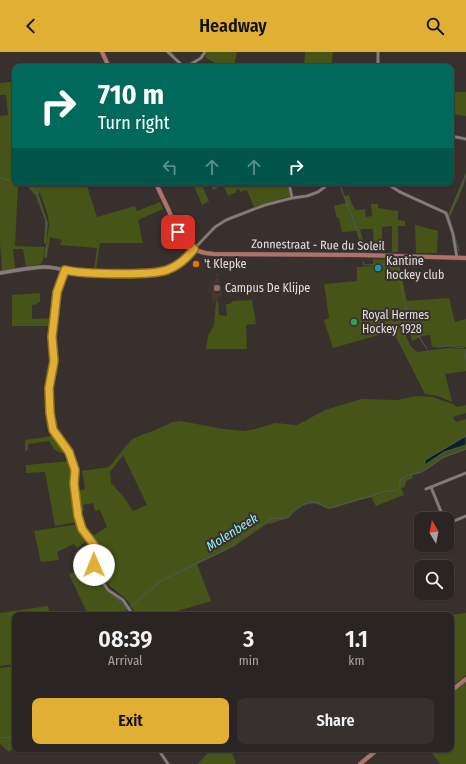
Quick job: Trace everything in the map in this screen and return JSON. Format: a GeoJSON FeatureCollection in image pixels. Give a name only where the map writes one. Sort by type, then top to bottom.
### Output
{"type":"FeatureCollection","features":[{"type":"Feature","properties":{"kind":"main road"},"geometry":{"type":"LineString","coordinates":[[102,52],[108,64]]}},
{"type":"Feature","properties":{"kind":"main road"},"geometry":{"type":"LineString","coordinates":[[157,186],[180,237],[194,249]]}},
{"type":"Feature","properties":{"kind":"main road","name":"Zonnestraat - Rue du Soleil"},"geometry":{"type":"LineString","coordinates":[[194,249],[211,254],[360,255],[466,258]]}},
{"type":"Feature","properties":{"kind":"main road"},"geometry":{"type":"LineString","coordinates":[[454,689],[466,679]]}},
{"type":"Feature","properties":{"kind":"main road"},"geometry":{"type":"LineString","coordinates":[[360,764],[374,752]]}},
{"type":"Feature","properties":{"kind":"street"},"geometry":{"type":"LineString","coordinates":[[168,52],[182,64]]}},
{"type":"Feature","properties":{"kind":"street"},"geometry":{"type":"LineString","coordinates":[[190,64],[201,58],[205,52]]}},
{"type":"Feature","properties":{"kind":"street"},"geometry":{"type":"LineString","coordinates":[[378,52],[378,64]]}},
{"type":"Feature","properties":{"kind":"street"},"geometry":{"type":"LineString","coordinates":[[454,137],[466,139]]}},
{"type":"Feature","properties":{"kind":"street"},"geometry":{"type":"LineString","coordinates":[[290,186],[292,198]]}},
{"type":"Feature","properties":{"kind":"street"},"geometry":{"type":"LineString","coordinates":[[0,273],[39,267],[78,272],[155,272],[174,266],[187,258],[215,227],[226,220],[258,207],[292,198],[306,197],[325,186]]}},
{"type":"Feature","properties":{"kind":"street"},"geometry":{"type":"LineString","coordinates":[[391,186],[400,192],[446,213],[451,228],[457,258]]}},
{"type":"Feature","properties":{"kind":"street"},"geometry":{"type":"LineString","coordinates":[[65,270],[57,292],[51,340],[54,361],[50,377],[49,393],[52,427],[54,434],[70,455],[75,470],[74,484],[78,516],[82,529],[94,545],[94,565],[96,572],[108,590],[122,599],[131,612]]}},
{"type":"Feature","properties":{"kind":"street"},"geometry":{"type":"LineString","coordinates":[[426,488],[466,473]]}},
{"type":"Feature","properties":{"kind":"street"},"geometry":{"type":"LineString","coordinates":[[431,487],[441,512]]}},
{"type":"Feature","properties":{"kind":"street"},"geometry":{"type":"LineString","coordinates":[[454,521],[466,516]]}},
{"type":"Feature","properties":{"kind":"street"},"geometry":{"type":"LineString","coordinates":[[160,752],[168,764]]}},
{"type":"Feature","properties":{"kind":"shaded area","name":"Campus De Klijpe"},"geometry":{"type":"Polygon","coordinates":[[[216,274],[219,276],[217,276],[217,279],[219,279],[222,289],[222,296],[218,297],[218,301],[212,301],[212,284],[215,283],[216,274]]]}},
{"type":"Feature","properties":{"kind":"shaded area"},"geometry":{"type":"Polygon","coordinates":[[[466,436],[466,445],[444,452],[425,465],[425,460],[466,436]]]}},
{"type":"Feature","properties":{"kind":"green space"},"geometry":{"type":"Polygon","coordinates":[[[207,52],[237,52],[235,64],[220,64],[205,57],[207,52]]]}},
{"type":"Feature","properties":{"kind":"green space"},"geometry":{"type":"Polygon","coordinates":[[[305,52],[333,52],[331,64],[304,64],[305,52]]]}},
{"type":"Feature","properties":{"kind":"green space"},"geometry":{"type":"Polygon","coordinates":[[[11,82],[12,87],[12,186],[18,186],[15,246],[45,247],[41,264],[26,267],[23,249],[13,249],[15,268],[2,271],[0,243],[0,116],[8,115],[6,95],[0,95],[0,83],[11,82]]]}},
{"type":"Feature","properties":{"kind":"green space"},"geometry":{"type":"Polygon","coordinates":[[[454,92],[466,92],[466,116],[454,114],[454,92]]]}},
{"type":"Feature","properties":{"kind":"green space"},"geometry":{"type":"Polygon","coordinates":[[[466,172],[462,189],[449,218],[448,215],[466,172]]]}},
{"type":"Feature","properties":{"kind":"green space"},"geometry":{"type":"Polygon","coordinates":[[[27,186],[87,186],[97,217],[135,206],[137,211],[160,202],[163,209],[138,220],[143,243],[100,243],[96,270],[94,270],[97,248],[60,245],[62,240],[50,237],[47,258],[44,257],[49,226],[48,216],[40,193],[38,194],[48,223],[46,244],[44,243],[45,220],[35,195],[27,186]]]}},
{"type":"Feature","properties":{"kind":"green space"},"geometry":{"type":"Polygon","coordinates":[[[194,186],[206,186],[203,188],[209,201],[202,205],[194,186]]]}},
{"type":"Feature","properties":{"kind":"green space"},"geometry":{"type":"Polygon","coordinates":[[[211,186],[221,186],[213,190],[211,186]]]}},
{"type":"Feature","properties":{"kind":"green space"},"geometry":{"type":"Polygon","coordinates":[[[223,186],[288,186],[290,196],[254,207],[247,190],[240,192],[239,189],[236,190],[237,192],[228,196],[223,186]]]}},
{"type":"Feature","properties":{"kind":"green space"},"geometry":{"type":"Polygon","coordinates":[[[349,195],[356,210],[365,209],[366,217],[372,216],[371,204],[378,204],[378,208],[398,211],[398,220],[405,221],[405,226],[398,226],[398,252],[392,252],[392,226],[382,227],[382,252],[374,251],[373,229],[360,229],[366,251],[363,251],[357,231],[342,232],[339,218],[337,218],[334,206],[346,203],[344,196],[349,195]]]}},
{"type":"Feature","properties":{"kind":"green space"},"geometry":{"type":"Polygon","coordinates":[[[415,225],[438,231],[437,253],[416,253],[415,225]]]}},
{"type":"Feature","properties":{"kind":"green space"},"geometry":{"type":"Polygon","coordinates":[[[373,259],[400,260],[398,267],[400,268],[407,301],[449,298],[455,322],[466,319],[466,347],[432,347],[430,335],[422,336],[412,341],[408,326],[404,328],[408,341],[417,352],[447,348],[466,349],[466,371],[445,374],[452,402],[438,396],[425,394],[393,331],[333,348],[324,320],[329,318],[324,284],[357,281],[357,267],[373,266],[373,259]]]}},
{"type":"Feature","properties":{"kind":"green space"},"geometry":{"type":"Polygon","coordinates":[[[40,293],[40,302],[32,305],[32,319],[53,318],[52,326],[12,326],[12,295],[40,293]]]}},
{"type":"Feature","properties":{"kind":"green space"},"geometry":{"type":"Polygon","coordinates":[[[252,300],[256,324],[246,325],[247,349],[206,349],[208,336],[214,325],[216,302],[218,301],[219,315],[227,316],[226,304],[230,304],[233,301],[252,300]]]}},
{"type":"Feature","properties":{"kind":"green space"},"geometry":{"type":"Polygon","coordinates":[[[416,396],[433,397],[457,407],[466,405],[466,413],[453,417],[456,422],[466,419],[466,450],[438,461],[425,471],[412,475],[413,478],[406,481],[405,487],[401,488],[404,495],[376,506],[371,497],[330,509],[313,503],[305,505],[294,512],[289,518],[270,524],[268,523],[235,546],[197,564],[211,601],[174,612],[134,612],[127,601],[103,577],[98,568],[96,546],[91,537],[107,527],[100,510],[95,511],[93,503],[83,505],[84,511],[79,512],[76,491],[85,489],[82,471],[109,467],[131,440],[173,422],[180,421],[244,431],[275,423],[297,425],[325,410],[361,399],[397,400],[416,396]],[[123,455],[110,472],[111,483],[123,496],[133,511],[147,505],[123,455]]]}},
{"type":"Feature","properties":{"kind":"green space"},"geometry":{"type":"Polygon","coordinates":[[[48,418],[50,418],[53,433],[67,451],[62,453],[57,451],[53,448],[49,441],[28,444],[28,450],[25,451],[25,440],[52,436],[48,418]]]}},
{"type":"Feature","properties":{"kind":"green space"},"geometry":{"type":"Polygon","coordinates":[[[71,461],[74,471],[73,483],[78,522],[55,526],[45,472],[26,473],[26,465],[71,461]]]}},
{"type":"Feature","properties":{"kind":"green space"},"geometry":{"type":"Polygon","coordinates":[[[79,524],[89,539],[77,549],[74,544],[57,552],[59,560],[41,562],[34,531],[79,524]]]}},
{"type":"Feature","properties":{"kind":"green space"},"geometry":{"type":"Polygon","coordinates":[[[91,541],[94,568],[98,577],[107,590],[123,602],[127,608],[124,612],[87,612],[69,574],[83,568],[75,554],[91,541]]]}},
{"type":"Feature","properties":{"kind":"green space"},"geometry":{"type":"Polygon","coordinates":[[[48,606],[49,612],[12,612],[12,664],[0,666],[0,613],[48,606]]]}},
{"type":"Feature","properties":{"kind":"green space"},"geometry":{"type":"Polygon","coordinates":[[[466,613],[466,675],[454,685],[454,615],[466,613]]]}},
{"type":"Feature","properties":{"kind":"green space"},"geometry":{"type":"Polygon","coordinates":[[[12,666],[12,749],[9,752],[0,744],[0,668],[12,666]]]}},
{"type":"Feature","properties":{"kind":"green space"},"geometry":{"type":"Polygon","coordinates":[[[466,682],[466,764],[440,764],[431,752],[454,752],[454,692],[466,682]]]}},
{"type":"Feature","properties":{"kind":"green space"},"geometry":{"type":"Polygon","coordinates":[[[208,752],[232,752],[236,764],[198,764],[208,752]]]}},
{"type":"Feature","properties":{"kind":"waterway"},"geometry":{"type":"LineString","coordinates":[[171,52],[174,55]]}},
{"type":"Feature","properties":{"kind":"waterway"},"geometry":{"type":"LineString","coordinates":[[459,251],[449,216],[466,175]]}},
{"type":"Feature","properties":{"kind":"waterway"},"geometry":{"type":"LineString","coordinates":[[0,178],[12,180]]}},
{"type":"Feature","properties":{"kind":"waterway"},"geometry":{"type":"LineString","coordinates":[[28,186],[34,189],[38,195],[47,223],[45,243]]}},
{"type":"Feature","properties":{"kind":"waterway"},"geometry":{"type":"LineString","coordinates":[[340,186],[357,230],[363,251]]}},
{"type":"Feature","properties":{"kind":"waterway"},"geometry":{"type":"LineString","coordinates":[[45,257],[47,245]]}},
{"type":"Feature","properties":{"kind":"waterway"},"geometry":{"type":"LineString","coordinates":[[363,261],[364,265],[395,264]]}},
{"type":"Feature","properties":{"kind":"waterway"},"geometry":{"type":"LineString","coordinates":[[398,264],[406,307],[415,329],[427,349]]}},
{"type":"Feature","properties":{"kind":"waterway"},"geometry":{"type":"LineString","coordinates":[[52,322],[54,304]]}},
{"type":"Feature","properties":{"kind":"waterway"},"geometry":{"type":"LineString","coordinates":[[51,331],[51,367]]}},
{"type":"Feature","properties":{"kind":"waterway"},"geometry":{"type":"LineString","coordinates":[[437,347],[449,346],[464,348]]}},
{"type":"Feature","properties":{"kind":"waterway"},"geometry":{"type":"LineString","coordinates":[[464,350],[466,360]]}},
{"type":"Feature","properties":{"kind":"waterway"},"geometry":{"type":"LineString","coordinates":[[49,374],[47,391],[50,430],[64,448],[73,468],[72,484],[77,522]]}},
{"type":"Feature","properties":{"kind":"waterway","name":"Molenbeek"},"geometry":{"type":"LineString","coordinates":[[130,607],[162,580],[225,550],[253,529],[272,518],[284,519],[304,504],[308,503],[318,503],[330,508],[381,492],[396,490],[400,486],[400,480],[408,475],[422,472],[444,457],[466,449]]}},
{"type":"Feature","properties":{"kind":"waterway"},"geometry":{"type":"LineString","coordinates":[[77,525],[89,540]]}},
{"type":"Feature","properties":{"kind":"waterway"},"geometry":{"type":"LineString","coordinates":[[93,562],[93,569],[100,582],[127,610]]}},
{"type":"Feature","properties":{"kind":"waterway","name":"Molenbeek"},"geometry":{"type":"LineString","coordinates":[[0,738],[12,737]]}},
{"type":"Feature","properties":{"kind":"place","name":"'t Klepke"},"geometry":{"type":"Point","coordinates":[196,264]}},
{"type":"Feature","properties":{"kind":"place","name":"Kantine hockey club"},"geometry":{"type":"Point","coordinates":[378,268]}},
{"type":"Feature","properties":{"kind":"place","name":"Campus De Klijpe"},"geometry":{"type":"Point","coordinates":[217,288]}},
{"type":"Feature","properties":{"kind":"place","name":"Royal Hermes Hockey 1928"},"geometry":{"type":"Point","coordinates":[354,322]}},
{"type":"Feature","properties":{"kind":"route"},"geometry":{"type":"LineString","coordinates":[[94,565],[94,545],[82,529],[78,516],[74,484],[75,470],[69,452],[54,434],[50,413],[49,388],[54,361],[51,340],[58,289],[65,270],[71,272],[152,273],[166,270],[187,258],[194,249],[183,241],[178,232]]}}]}
